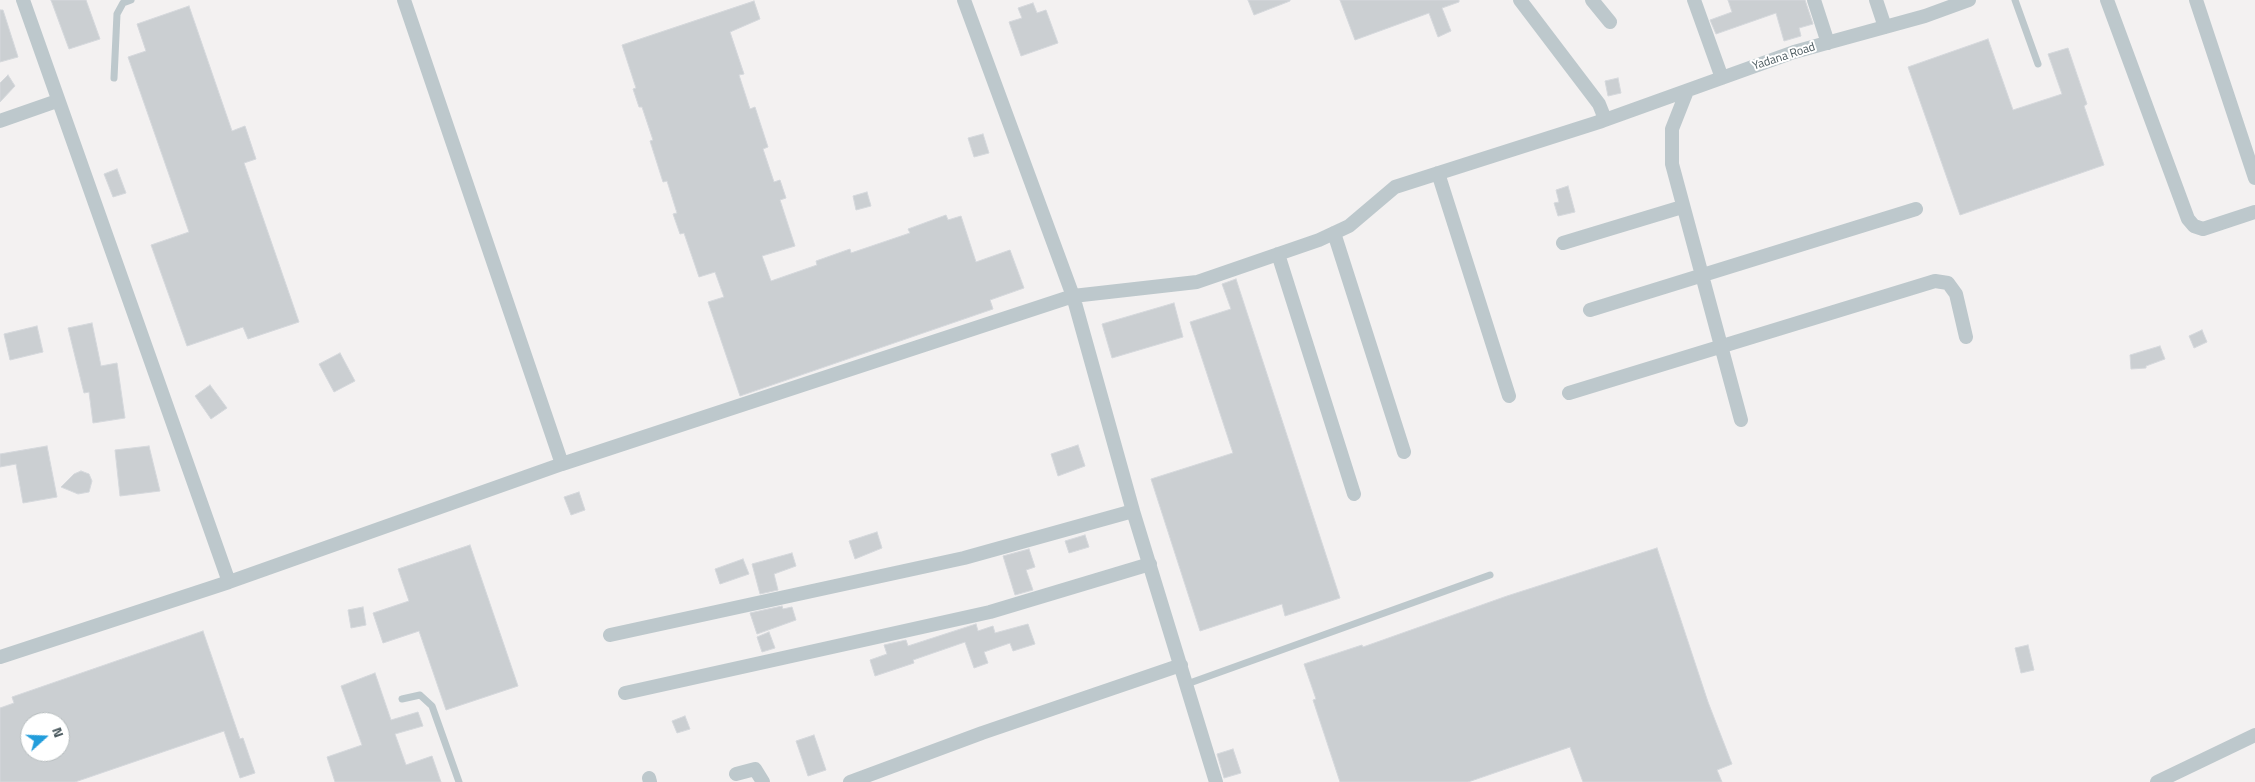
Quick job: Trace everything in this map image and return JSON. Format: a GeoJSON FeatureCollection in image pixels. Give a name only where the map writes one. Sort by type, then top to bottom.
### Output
{"type":"FeatureCollection","features":[{"type":"Feature","properties":{"kind":"street"},"geometry":{"type":"LineString","coordinates":[[23,0],[229,582]]}},
{"type":"Feature","properties":{"kind":"street"},"geometry":{"type":"LineString","coordinates":[[404,0],[562,464]]}},
{"type":"Feature","properties":{"kind":"street"},"geometry":{"type":"LineString","coordinates":[[964,0],[1072,296],[1133,511],[1216,782]]}},
{"type":"Feature","properties":{"kind":"street"},"geometry":{"type":"LineString","coordinates":[[1520,0],[1599,104],[1603,114],[1602,121]]}},
{"type":"Feature","properties":{"kind":"street"},"geometry":{"type":"LineString","coordinates":[[1592,0],[1610,22]]}},
{"type":"Feature","properties":{"kind":"street"},"geometry":{"type":"LineString","coordinates":[[1694,0],[1722,78]]}},
{"type":"Feature","properties":{"kind":"street"},"geometry":{"type":"LineString","coordinates":[[1814,0],[1828,43]]}},
{"type":"Feature","properties":{"kind":"street"},"geometry":{"type":"LineString","coordinates":[[1876,0],[1885,27]]}},
{"type":"Feature","properties":{"kind":"street","name":"Yadana Road"},"geometry":{"type":"LineString","coordinates":[[0,657],[229,582],[562,464],[1072,296],[1197,282],[1334,233],[1354,223],[1392,188],[1602,121],[1794,52],[1885,27],[1947,4],[1969,0]]}},
{"type":"Feature","properties":{"kind":"street"},"geometry":{"type":"LineString","coordinates":[[2107,0],[2188,219],[2194,226],[2203,229],[2255,212]]}},
{"type":"Feature","properties":{"kind":"street"},"geometry":{"type":"LineString","coordinates":[[2196,0],[2255,178]]}},
{"type":"Feature","properties":{"kind":"street"},"geometry":{"type":"LineString","coordinates":[[1687,91],[1672,130],[1670,144],[1672,164],[1682,207],[1741,420]]}},
{"type":"Feature","properties":{"kind":"street"},"geometry":{"type":"LineString","coordinates":[[0,121],[58,101]]}},
{"type":"Feature","properties":{"kind":"street"},"geometry":{"type":"LineString","coordinates":[[1438,173],[1509,396]]}},
{"type":"Feature","properties":{"kind":"street"},"geometry":{"type":"LineString","coordinates":[[1563,243],[1682,207]]}},
{"type":"Feature","properties":{"kind":"street"},"geometry":{"type":"LineString","coordinates":[[1590,310],[1916,209]]}},
{"type":"Feature","properties":{"kind":"street"},"geometry":{"type":"LineString","coordinates":[[1334,233],[1404,452]]}},
{"type":"Feature","properties":{"kind":"street"},"geometry":{"type":"LineString","coordinates":[[1278,254],[1354,494]]}},
{"type":"Feature","properties":{"kind":"street"},"geometry":{"type":"LineString","coordinates":[[1569,393],[1935,281],[1948,283],[1956,294],[1966,337]]}},
{"type":"Feature","properties":{"kind":"street"},"geometry":{"type":"LineString","coordinates":[[610,635],[964,558],[1133,511]]}},
{"type":"Feature","properties":{"kind":"street"},"geometry":{"type":"LineString","coordinates":[[625,693],[990,612],[1150,564]]}},
{"type":"Feature","properties":{"kind":"street"},"geometry":{"type":"LineString","coordinates":[[850,782],[982,732],[1181,665]]}},
{"type":"Feature","properties":{"kind":"street"},"geometry":{"type":"LineString","coordinates":[[2157,782],[2255,735]]}},
{"type":"Feature","properties":{"kind":"street"},"geometry":{"type":"LineString","coordinates":[[736,774],[755,769],[763,782]]}},
{"type":"Feature","properties":{"kind":"lane"},"geometry":{"type":"LineString","coordinates":[[114,78],[117,14],[123,3],[131,0]]}},
{"type":"Feature","properties":{"kind":"lane"},"geometry":{"type":"LineString","coordinates":[[2015,0],[2038,64]]}},
{"type":"Feature","properties":{"kind":"lane"},"geometry":{"type":"LineString","coordinates":[[1186,684],[1490,575]]}},
{"type":"Feature","properties":{"kind":"lane"},"geometry":{"type":"LineString","coordinates":[[402,699],[420,695],[432,706],[459,782]]}},
{"type":"Feature","properties":{"kind":"building"},"geometry":{"type":"Polygon","coordinates":[[[51,0],[86,0],[100,39],[69,49],[51,0]]]}},
{"type":"Feature","properties":{"kind":"building"},"geometry":{"type":"Polygon","coordinates":[[[1248,0],[1290,0],[1290,1],[1254,15],[1248,0]]]}},
{"type":"Feature","properties":{"kind":"building"},"geometry":{"type":"Polygon","coordinates":[[[1340,0],[1459,0],[1459,2],[1442,8],[1451,31],[1438,37],[1429,13],[1355,40],[1340,0]]]}},
{"type":"Feature","properties":{"kind":"building"},"geometry":{"type":"Polygon","coordinates":[[[1728,0],[1805,0],[1813,24],[1799,28],[1801,36],[1784,41],[1776,13],[1716,34],[1710,20],[1732,12],[1728,0]]]}},
{"type":"Feature","properties":{"kind":"building"},"geometry":{"type":"Polygon","coordinates":[[[754,1],[760,19],[730,32],[744,74],[739,75],[750,109],[755,107],[768,147],[763,149],[774,182],[780,180],[786,198],[780,200],[795,246],[762,256],[771,281],[817,265],[816,261],[850,249],[851,253],[910,233],[908,229],[946,215],[948,220],[961,216],[976,262],[1010,250],[1024,288],[990,300],[993,309],[740,396],[708,302],[724,297],[715,272],[699,277],[684,233],[680,234],[673,214],[677,213],[667,181],[663,182],[650,141],[653,140],[642,107],[639,107],[633,89],[636,88],[622,45],[754,1]]]}},
{"type":"Feature","properties":{"kind":"building"},"geometry":{"type":"Polygon","coordinates":[[[1033,3],[1037,13],[1046,10],[1058,43],[1021,56],[1009,22],[1022,18],[1018,8],[1033,3]]]}},
{"type":"Feature","properties":{"kind":"building"},"geometry":{"type":"Polygon","coordinates":[[[189,6],[232,131],[245,126],[256,159],[244,163],[299,322],[248,339],[243,327],[187,346],[151,245],[189,232],[128,57],[146,51],[137,24],[189,6]]]}},
{"type":"Feature","properties":{"kind":"building"},"geometry":{"type":"Polygon","coordinates":[[[0,10],[3,10],[18,57],[0,62],[0,10]]]}},
{"type":"Feature","properties":{"kind":"building"},"geometry":{"type":"Polygon","coordinates":[[[1988,39],[2013,110],[2062,94],[2048,54],[2068,48],[2087,104],[2084,106],[2104,165],[1960,215],[1908,67],[1988,39]]]}},
{"type":"Feature","properties":{"kind":"building"},"geometry":{"type":"Polygon","coordinates":[[[8,75],[15,86],[0,102],[0,83],[8,75]]]}},
{"type":"Feature","properties":{"kind":"building"},"geometry":{"type":"Polygon","coordinates":[[[1618,78],[1621,93],[1608,96],[1605,81],[1618,78]]]}},
{"type":"Feature","properties":{"kind":"building"},"geometry":{"type":"Polygon","coordinates":[[[983,134],[989,153],[974,157],[968,138],[983,134]]]}},
{"type":"Feature","properties":{"kind":"building"},"geometry":{"type":"Polygon","coordinates":[[[117,169],[126,193],[113,197],[104,174],[117,169]]]}},
{"type":"Feature","properties":{"kind":"building"},"geometry":{"type":"Polygon","coordinates":[[[1568,186],[1575,212],[1558,216],[1554,203],[1559,202],[1556,190],[1568,186]]]}},
{"type":"Feature","properties":{"kind":"building"},"geometry":{"type":"Polygon","coordinates":[[[867,192],[871,206],[856,210],[853,196],[867,192]]]}},
{"type":"Feature","properties":{"kind":"building"},"geometry":{"type":"Polygon","coordinates":[[[1236,279],[1340,598],[1285,616],[1282,604],[1200,631],[1151,479],[1233,453],[1190,322],[1231,309],[1222,284],[1236,279]]]}},
{"type":"Feature","properties":{"kind":"building"},"geometry":{"type":"Polygon","coordinates":[[[1174,303],[1183,337],[1112,358],[1102,324],[1174,303]]]}},
{"type":"Feature","properties":{"kind":"building"},"geometry":{"type":"Polygon","coordinates":[[[92,323],[101,366],[117,363],[125,418],[93,423],[89,392],[84,393],[68,328],[92,323]]]}},
{"type":"Feature","properties":{"kind":"building"},"geometry":{"type":"Polygon","coordinates":[[[37,326],[43,352],[10,360],[4,334],[37,326]]]}},
{"type":"Feature","properties":{"kind":"building"},"geometry":{"type":"Polygon","coordinates":[[[2202,330],[2207,342],[2194,348],[2189,336],[2202,330]]]}},
{"type":"Feature","properties":{"kind":"building"},"geometry":{"type":"Polygon","coordinates":[[[2160,346],[2165,359],[2146,366],[2146,368],[2131,369],[2130,355],[2160,346]]]}},
{"type":"Feature","properties":{"kind":"building"},"geometry":{"type":"Polygon","coordinates":[[[340,353],[355,381],[334,392],[319,364],[340,353]]]}},
{"type":"Feature","properties":{"kind":"building"},"geometry":{"type":"Polygon","coordinates":[[[210,385],[227,408],[211,419],[195,396],[210,385]]]}},
{"type":"Feature","properties":{"kind":"building"},"geometry":{"type":"Polygon","coordinates":[[[1078,445],[1085,466],[1058,476],[1051,454],[1078,445]]]}},
{"type":"Feature","properties":{"kind":"building"},"geometry":{"type":"Polygon","coordinates":[[[47,446],[57,497],[23,503],[16,464],[0,467],[0,454],[47,446]]]}},
{"type":"Feature","properties":{"kind":"building"},"geometry":{"type":"Polygon","coordinates":[[[149,446],[160,491],[120,496],[115,450],[149,446]]]}},
{"type":"Feature","properties":{"kind":"building"},"geometry":{"type":"Polygon","coordinates":[[[81,471],[89,474],[92,481],[89,492],[78,494],[61,487],[74,474],[81,471]]]}},
{"type":"Feature","properties":{"kind":"building"},"geometry":{"type":"Polygon","coordinates":[[[579,492],[585,510],[571,515],[564,497],[579,492]]]}},
{"type":"Feature","properties":{"kind":"building"},"geometry":{"type":"Polygon","coordinates":[[[877,532],[882,548],[855,559],[849,541],[877,532]]]}},
{"type":"Feature","properties":{"kind":"building"},"geometry":{"type":"Polygon","coordinates":[[[1085,535],[1089,547],[1069,553],[1065,541],[1085,535]]]}},
{"type":"Feature","properties":{"kind":"building"},"geometry":{"type":"Polygon","coordinates":[[[470,545],[518,686],[446,710],[419,631],[383,643],[373,613],[409,601],[398,569],[470,545]]]}},
{"type":"Feature","properties":{"kind":"building"},"geometry":{"type":"Polygon","coordinates":[[[1657,548],[1708,702],[1732,764],[1717,770],[1722,782],[1583,782],[1570,747],[1468,782],[1340,782],[1313,700],[1316,699],[1304,664],[1362,645],[1363,647],[1507,596],[1657,548]]]}},
{"type":"Feature","properties":{"kind":"building"},"geometry":{"type":"Polygon","coordinates":[[[1029,549],[1035,567],[1026,570],[1033,590],[1015,595],[1003,556],[1029,549]]]}},
{"type":"Feature","properties":{"kind":"building"},"geometry":{"type":"Polygon","coordinates":[[[792,553],[796,566],[774,574],[778,590],[760,594],[752,564],[792,553]]]}},
{"type":"Feature","properties":{"kind":"building"},"geometry":{"type":"Polygon","coordinates":[[[743,559],[749,574],[720,584],[715,569],[743,559]]]}},
{"type":"Feature","properties":{"kind":"building"},"geometry":{"type":"Polygon","coordinates":[[[782,606],[783,609],[792,607],[796,620],[757,634],[750,613],[782,606]]]}},
{"type":"Feature","properties":{"kind":"building"},"geometry":{"type":"Polygon","coordinates":[[[363,607],[366,625],[351,628],[348,610],[363,607]]]}},
{"type":"Feature","properties":{"kind":"building"},"geometry":{"type":"Polygon","coordinates":[[[976,624],[978,631],[993,626],[995,633],[1028,624],[1035,644],[1013,651],[1010,643],[984,652],[988,663],[974,668],[965,642],[913,660],[914,663],[875,676],[870,660],[887,654],[884,645],[906,640],[908,646],[976,624]]]}},
{"type":"Feature","properties":{"kind":"building"},"geometry":{"type":"Polygon","coordinates":[[[203,631],[240,739],[243,738],[255,773],[240,778],[224,731],[75,782],[0,782],[0,708],[14,703],[12,697],[203,631]]]}},
{"type":"Feature","properties":{"kind":"building"},"geometry":{"type":"Polygon","coordinates":[[[769,632],[775,648],[762,652],[757,637],[769,632]]]}},
{"type":"Feature","properties":{"kind":"building"},"geometry":{"type":"Polygon","coordinates":[[[2028,645],[2034,670],[2021,673],[2015,648],[2028,645]]]}},
{"type":"Feature","properties":{"kind":"building"},"geometry":{"type":"Polygon","coordinates":[[[375,673],[391,720],[418,712],[423,726],[395,734],[406,765],[432,756],[441,782],[335,782],[327,757],[362,745],[341,686],[375,673]]]}},
{"type":"Feature","properties":{"kind":"building"},"geometry":{"type":"Polygon","coordinates":[[[685,716],[690,729],[677,733],[672,721],[685,716]]]}},
{"type":"Feature","properties":{"kind":"building"},"geometry":{"type":"Polygon","coordinates":[[[814,735],[826,770],[808,776],[796,741],[814,735]]]}},
{"type":"Feature","properties":{"kind":"building"},"geometry":{"type":"Polygon","coordinates":[[[1233,749],[1241,773],[1224,778],[1217,754],[1233,749]]]}}]}
